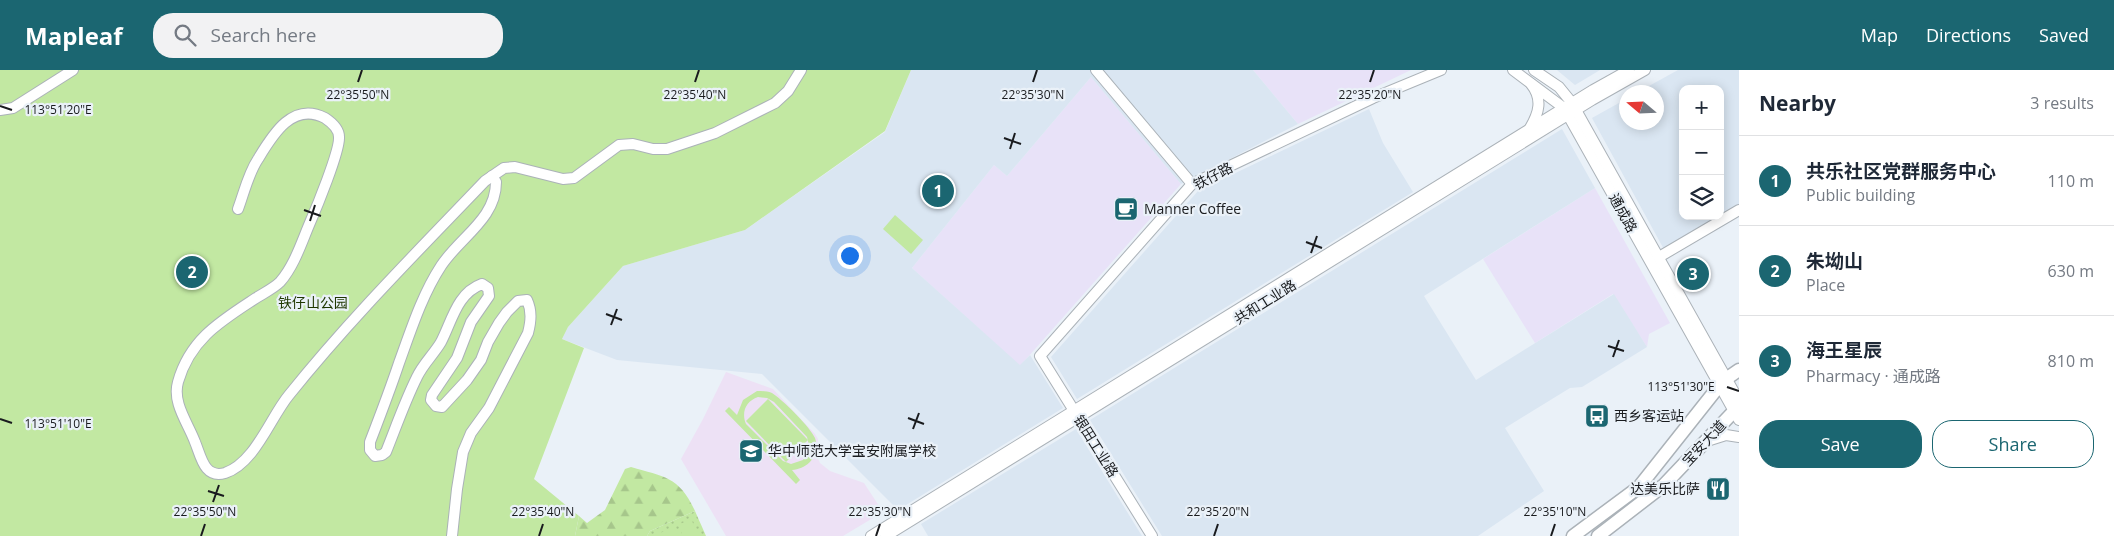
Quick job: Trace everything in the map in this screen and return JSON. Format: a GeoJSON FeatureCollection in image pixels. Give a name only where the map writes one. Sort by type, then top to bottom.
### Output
{"type":"FeatureCollection","features":[{"type":"Feature","properties":{"kind":"main road","name":"宝安大道"},"geometry":{"type":"LineString","coordinates":[[1573,536],[1639,487],[1723,382],[1739,370]]}},
{"type":"Feature","properties":{"kind":"main road","name":"宝安大道"},"geometry":{"type":"LineString","coordinates":[[1598,536],[1664,485],[1738,410]]}},
{"type":"Feature","properties":{"kind":"street"},"geometry":{"type":"LineString","coordinates":[[0,110],[13,108],[74,70]]}},
{"type":"Feature","properties":{"kind":"street"},"geometry":{"type":"LineString","coordinates":[[238,210],[254,165],[273,134],[284,123],[294,116],[314,115],[325,118],[334,126],[339,136],[337,148],[318,204],[294,261],[280,282],[211,328],[199,341],[178,381],[176,395],[196,444],[202,465],[211,472],[223,474],[240,465],[256,447],[287,397],[352,319],[504,168],[515,167],[562,179],[574,178],[619,145],[633,144],[653,149],[667,149],[715,133],[775,103],[788,91],[801,70]]}},
{"type":"Feature","properties":{"kind":"street"},"geometry":{"type":"LineString","coordinates":[[1096,70],[1192,184]]}},
{"type":"Feature","properties":{"kind":"street","name":"铁仔路"},"geometry":{"type":"LineString","coordinates":[[1040,356],[1192,184],[1373,98],[1441,70]]}},
{"type":"Feature","properties":{"kind":"street","name":"通成路"},"geometry":{"type":"LineString","coordinates":[[1513,70],[1570,109],[1659,257],[1716,370]]}},
{"type":"Feature","properties":{"kind":"street","name":"通成路"},"geometry":{"type":"LineString","coordinates":[[1534,70],[1559,87],[1716,370]]}},
{"type":"Feature","properties":{"kind":"street","name":"共和工业路"},"geometry":{"type":"LineString","coordinates":[[871,536],[1076,414],[1570,109],[1629,70]]}},
{"type":"Feature","properties":{"kind":"street","name":"共和工业路"},"geometry":{"type":"LineString","coordinates":[[886,536],[1076,414],[1528,130],[1645,70]]}},
{"type":"Feature","properties":{"kind":"street"},"geometry":{"type":"LineString","coordinates":[[1528,130],[1538,113],[1539,105],[1535,89],[1529,81]]}},
{"type":"Feature","properties":{"kind":"street"},"geometry":{"type":"LineString","coordinates":[[452,536],[463,452],[471,433],[498,392],[528,333],[531,323],[530,308],[527,300],[518,301],[507,312],[488,342],[481,360],[467,380],[442,407],[436,406],[431,400],[432,395],[457,358],[471,322],[489,296],[488,288],[482,284],[476,286],[452,313],[441,342],[417,376],[386,452],[375,456],[370,450],[370,442],[412,325],[430,283],[456,246],[486,216],[493,205],[496,192],[494,179]]}},
{"type":"Feature","properties":{"kind":"street"},"geometry":{"type":"LineString","coordinates":[[1659,257],[1739,210]]}},
{"type":"Feature","properties":{"kind":"street","name":"银田工业路"},"geometry":{"type":"LineString","coordinates":[[1040,356],[1152,536]]}},
{"type":"Feature","properties":{"kind":"street"},"geometry":{"type":"LineString","coordinates":[[1716,370],[1738,410]]}},
{"type":"Feature","properties":{"kind":"street"},"geometry":{"type":"LineString","coordinates":[[1702,445],[1720,436],[1739,437]]}},
{"type":"Feature","properties":{"kind":"shaded area"},"geometry":{"type":"Polygon","coordinates":[[[911,70],[1253,70],[1298,124],[1181,184],[1091,77],[1007,176],[994,165],[912,268],[1020,365],[1030,355],[1063,408],[898,510],[762,374],[617,360],[562,339],[568,327],[623,266],[745,230],[885,132],[911,70]]]}},
{"type":"Feature","properties":{"kind":"shaded area"},"geometry":{"type":"Polygon","coordinates":[[[1253,70],[1411,70],[1298,124],[1253,70]]]}},
{"type":"Feature","properties":{"kind":"shaded area"},"geometry":{"type":"Polygon","coordinates":[[[1557,70],[1600,70],[1575,85],[1557,70]]]}},
{"type":"Feature","properties":{"kind":"shaded area"},"geometry":{"type":"Polygon","coordinates":[[[1678,70],[1739,70],[1739,210],[1724,219],[1724,85],[1679,85],[1679,220],[1722,220],[1666,253],[1592,118],[1619,103],[1619,130],[1664,130],[1664,85],[1651,85],[1678,70]]]}},
{"type":"Feature","properties":{"kind":"shaded area"},"geometry":{"type":"Polygon","coordinates":[[[1091,77],[1181,184],[1020,366],[912,268],[994,165],[1007,176],[1091,77]]]}},
{"type":"Feature","properties":{"kind":"shaded area"},"geometry":{"type":"Polygon","coordinates":[[[1369,109],[1383,143],[1413,192],[1077,399],[1051,357],[1198,191],[1369,109]]]}},
{"type":"Feature","properties":{"kind":"shaded area"},"geometry":{"type":"Polygon","coordinates":[[[1562,129],[1595,188],[1424,296],[1476,380],[1614,294],[1647,347],[1582,387],[1570,388],[1505,428],[1544,491],[1478,536],[1162,536],[1090,420],[1562,129]]]}},
{"type":"Feature","properties":{"kind":"shaded area"},"geometry":{"type":"Polygon","coordinates":[[[1595,188],[1670,323],[1649,334],[1647,347],[1613,294],[1535,343],[1483,259],[1595,188]]]}},
{"type":"Feature","properties":{"kind":"shaded area","name":"华中师范大学宝安附属学校"},"geometry":{"type":"Polygon","coordinates":[[[726,372],[773,389],[815,434],[818,439],[816,454],[820,463],[830,471],[864,483],[883,512],[843,536],[726,536],[681,459],[726,372]]]}},
{"type":"Feature","properties":{"kind":"shaded area"},"geometry":{"type":"Polygon","coordinates":[[[1076,429],[1142,536],[928,536],[921,524],[1076,429]]]}},
{"type":"Feature","properties":{"kind":"green space","name":"铁仔山公园"},"geometry":{"type":"Polygon","coordinates":[[[0,70],[911,70],[885,131],[745,230],[623,266],[568,327],[562,339],[584,348],[534,479],[579,516],[575,536],[0,536],[0,70]]]}},
{"type":"Feature","properties":{"kind":"green space"},"geometry":{"type":"Polygon","coordinates":[[[895,215],[923,240],[911,254],[883,229],[895,215]]]}},
{"type":"Feature","properties":{"kind":"green space"},"geometry":{"type":"Polygon","coordinates":[[[757,391],[772,393],[796,414],[812,433],[816,444],[815,455],[808,464],[792,470],[800,480],[796,484],[725,411],[729,407],[737,415],[743,400],[757,391]],[[758,397],[750,401],[744,411],[746,424],[783,461],[791,464],[803,460],[810,450],[807,437],[774,402],[767,398],[758,397]]]}},
{"type":"Feature","properties":{"kind":"green space"},"geometry":{"type":"Polygon","coordinates":[[[768,399],[808,440],[786,462],[746,421],[768,399]]]}},
{"type":"Feature","properties":{"kind":"green space"},"geometry":{"type":"Polygon","coordinates":[[[631,467],[662,476],[676,484],[689,499],[695,511],[650,531],[647,536],[575,536],[579,516],[587,523],[605,510],[625,469],[631,467]]]}},
{"type":"Feature","properties":{"kind":"green space"},"geometry":{"type":"Polygon","coordinates":[[[695,511],[706,536],[647,536],[650,531],[695,511]]]}},
{"type":"Feature","properties":{"kind":"green space"},"geometry":{"type":"Polygon","coordinates":[[[691,519],[699,536],[683,536],[678,525],[691,519]]]}},
{"type":"Feature","properties":{"kind":"green space"},"geometry":{"type":"Polygon","coordinates":[[[674,527],[678,536],[661,536],[660,533],[674,527]]]}},
{"type":"Feature","properties":{"kind":"place","name":"共乐社区党群服务中心"},"geometry":{"type":"Point","coordinates":[938,191]}},
{"type":"Feature","properties":{"kind":"place","name":"Manner Coffee"},"geometry":{"type":"Point","coordinates":[1126,209]}},
{"type":"Feature","properties":{"kind":"place","name":"朱坳山"},"geometry":{"type":"Point","coordinates":[192,272]}},
{"type":"Feature","properties":{"kind":"place","name":"海王星辰"},"geometry":{"type":"Point","coordinates":[1693,274]}},
{"type":"Feature","properties":{"kind":"place","name":"西乡客运站"},"geometry":{"type":"Point","coordinates":[1597,416]}},
{"type":"Feature","properties":{"kind":"place","name":"华中师范大学宝安附属学校"},"geometry":{"type":"Point","coordinates":[751,451]}},
{"type":"Feature","properties":{"kind":"place","name":"达美乐比萨"},"geometry":{"type":"Point","coordinates":[1718,489]}}]}
